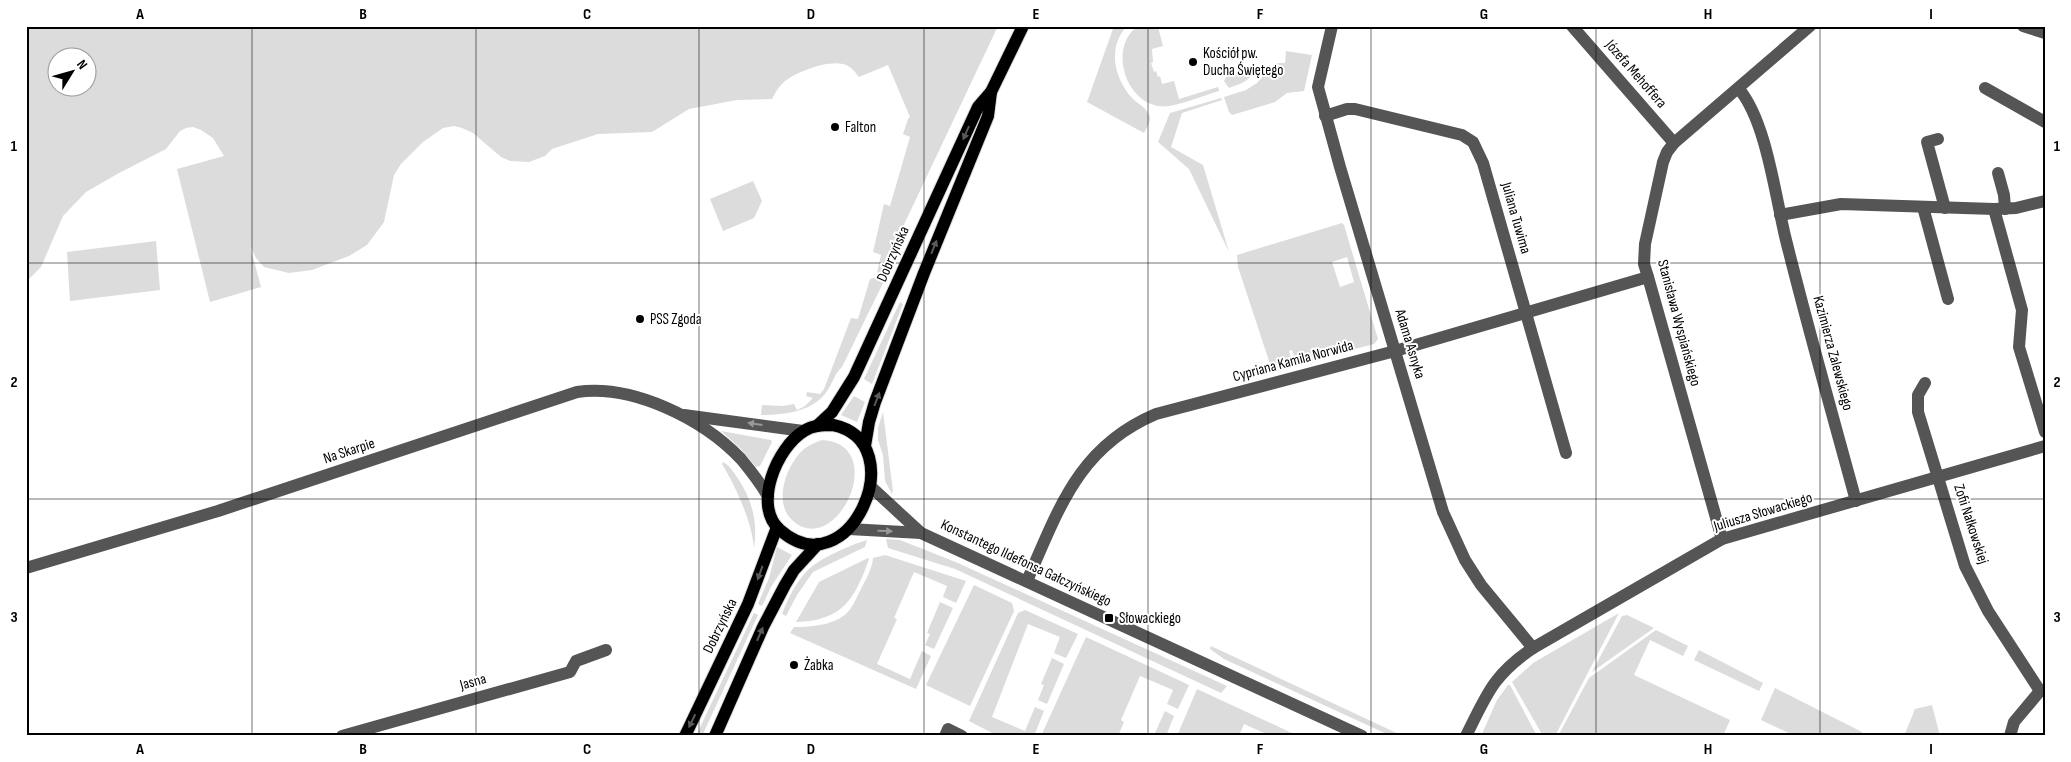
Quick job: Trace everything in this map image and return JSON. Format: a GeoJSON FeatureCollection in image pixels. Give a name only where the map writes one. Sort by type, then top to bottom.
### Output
{"type":"FeatureCollection","features":[{"type":"Feature","properties":{"kind":"main road","name":"Dobrzyńska"},"geometry":{"type":"LineString","coordinates":[[817,426],[832,412],[854,377],[978,107],[991,92],[1023,26]]}},
{"type":"Feature","properties":{"kind":"main road","name":"Dobrzyńska"},"geometry":{"type":"LineString","coordinates":[[865,446],[875,402],[924,273],[988,116],[991,92]]}},
{"type":"Feature","properties":{"kind":"main road"},"geometry":{"type":"LineString","coordinates":[[833,425],[856,434],[865,446],[871,464],[870,486],[861,513],[849,529],[834,539],[818,544],[801,543],[788,537],[777,527],[771,517],[768,496],[771,480],[781,456],[803,431],[817,426],[833,425]]}},
{"type":"Feature","properties":{"kind":"main road","name":"Dobrzyńska"},"geometry":{"type":"LineString","coordinates":[[685,736],[754,590],[777,527]]}},
{"type":"Feature","properties":{"kind":"main road"},"geometry":{"type":"LineString","coordinates":[[715,736],[763,627],[785,585],[794,570],[818,544]]}},
{"type":"Feature","properties":{"kind":"street","name":"Adama Asnyka"},"geometry":{"type":"LineString","coordinates":[[1332,26],[1318,87],[1443,512],[1465,560],[1481,585],[1533,648]]}},
{"type":"Feature","properties":{"kind":"street","name":"Józefa Mehoffera"},"geometry":{"type":"LineString","coordinates":[[1572,26],[1674,143]]}},
{"type":"Feature","properties":{"kind":"street","name":"Stanisława Wyspiańskiego"},"geometry":{"type":"LineString","coordinates":[[1722,540],[1644,264],[1645,244],[1663,162],[1667,152],[1674,143],[1810,26]]}},
{"type":"Feature","properties":{"kind":"street"},"geometry":{"type":"LineString","coordinates":[[2023,26],[2045,33]]}},
{"type":"Feature","properties":{"kind":"street"},"geometry":{"type":"LineString","coordinates":[[1985,88],[2045,122]]}},
{"type":"Feature","properties":{"kind":"street","name":"Kazimierza Zalewskiego"},"geometry":{"type":"LineString","coordinates":[[1739,89],[1748,100],[1754,114],[1774,182],[1780,214],[1856,501]]}},
{"type":"Feature","properties":{"kind":"street","name":"Juliana Tuwima"},"geometry":{"type":"LineString","coordinates":[[1325,116],[1347,109],[1355,109],[1462,135],[1473,142],[1483,163],[1566,453]]}},
{"type":"Feature","properties":{"kind":"street"},"geometry":{"type":"LineString","coordinates":[[1938,139],[1927,142],[1945,208]]}},
{"type":"Feature","properties":{"kind":"street"},"geometry":{"type":"LineString","coordinates":[[1998,173],[2004,195],[2000,209],[2022,310],[2019,347],[2045,432]]}},
{"type":"Feature","properties":{"kind":"street"},"geometry":{"type":"LineString","coordinates":[[1780,214],[1841,204],[2000,209],[2045,201]]}},
{"type":"Feature","properties":{"kind":"street"},"geometry":{"type":"LineString","coordinates":[[1922,207],[1948,299]]}},
{"type":"Feature","properties":{"kind":"street","name":"Cypriana Kamila Norwida"},"geometry":{"type":"LineString","coordinates":[[1027,580],[1067,492],[1091,459],[1119,434],[1142,420],[1156,414],[1395,351],[1648,278]]}},
{"type":"Feature","properties":{"kind":"street","name":"Zofii Nałkowskiej"},"geometry":{"type":"LineString","coordinates":[[1925,383],[1918,395],[1918,412],[1965,566],[1988,611],[2042,691],[2014,722],[2010,736]]}},
{"type":"Feature","properties":{"kind":"street","name":"Na Skarpie"},"geometry":{"type":"LineString","coordinates":[[26,568],[226,508],[577,392],[589,390],[622,393],[681,415]]}},
{"type":"Feature","properties":{"kind":"street"},"geometry":{"type":"LineString","coordinates":[[681,415],[803,431]]}},
{"type":"Feature","properties":{"kind":"street"},"geometry":{"type":"LineString","coordinates":[[681,415],[717,439],[740,458],[768,496]]}},
{"type":"Feature","properties":{"kind":"street","name":"Juliusza Słowackiego"},"geometry":{"type":"LineString","coordinates":[[1466,736],[1489,689],[1512,662],[1533,648],[1722,540],[2045,446]]}},
{"type":"Feature","properties":{"kind":"street","name":"Konstantego Ildefonsa Gałczyńskiego"},"geometry":{"type":"LineString","coordinates":[[870,486],[921,532],[1362,736]]}},
{"type":"Feature","properties":{"kind":"street","name":"Konstantego Ildefonsa Gałczyńskiego"},"geometry":{"type":"LineString","coordinates":[[849,529],[921,532]]}},
{"type":"Feature","properties":{"kind":"street","name":"Jasna"},"geometry":{"type":"LineString","coordinates":[[342,736],[570,672],[576,662],[606,650]]}},
{"type":"Feature","properties":{"kind":"street"},"geometry":{"type":"LineString","coordinates":[[947,732],[962,736]]}},
{"type":"Feature","properties":{"kind":"shaded area"},"geometry":{"type":"Polygon","coordinates":[[[26,26],[998,26],[891,252],[883,283],[842,367],[821,398],[814,404],[797,411],[761,415],[762,405],[783,406],[794,404],[797,410],[805,406],[813,398],[806,396],[807,392],[820,394],[824,389],[851,318],[858,319],[870,279],[876,277],[881,255],[873,252],[884,204],[890,206],[910,137],[903,134],[910,117],[888,65],[859,77],[851,68],[842,64],[833,63],[814,67],[788,79],[780,86],[772,99],[737,100],[689,109],[652,132],[598,134],[552,149],[545,156],[529,162],[510,161],[501,157],[473,133],[462,128],[454,126],[443,128],[423,142],[401,164],[394,175],[384,222],[367,245],[349,256],[312,270],[289,273],[264,267],[256,258],[250,246],[261,287],[210,302],[177,169],[224,156],[213,138],[193,127],[186,128],[180,131],[166,149],[86,192],[63,216],[41,267],[26,282],[26,26]]]}},
{"type":"Feature","properties":{"kind":"shaded area"},"geometry":{"type":"Polygon","coordinates":[[[1114,26],[1127,26],[1117,43],[1115,62],[1117,72],[1126,90],[1149,115],[1149,122],[1144,133],[1087,102],[1114,26]]]}},
{"type":"Feature","properties":{"kind":"shaded area"},"geometry":{"type":"Polygon","coordinates":[[[1138,26],[1161,26],[1158,27],[1163,46],[1152,49],[1153,62],[1151,63],[1154,72],[1156,71],[1158,77],[1160,76],[1162,84],[1174,81],[1179,99],[1218,87],[1219,91],[1164,106],[1146,102],[1136,94],[1124,71],[1123,59],[1124,46],[1129,35],[1138,26]]]}},
{"type":"Feature","properties":{"kind":"shaded area"},"geometry":{"type":"Polygon","coordinates":[[[1286,51],[1312,55],[1304,91],[1287,93],[1275,102],[1232,115],[1229,112],[1224,97],[1246,90],[1257,83],[1275,63],[1285,63],[1286,51]]]}},
{"type":"Feature","properties":{"kind":"shaded area"},"geometry":{"type":"Polygon","coordinates":[[[1251,69],[1254,70],[1250,77],[1240,84],[1229,88],[1224,81],[1226,77],[1251,69]]]}},
{"type":"Feature","properties":{"kind":"shaded area"},"geometry":{"type":"Polygon","coordinates":[[[1221,98],[1222,100],[1182,113],[1171,147],[1203,165],[1229,252],[1189,169],[1158,142],[1170,113],[1221,98]]]}},
{"type":"Feature","properties":{"kind":"shaded area"},"geometry":{"type":"Polygon","coordinates":[[[753,181],[762,201],[754,218],[723,231],[710,199],[753,181]]]}},
{"type":"Feature","properties":{"kind":"shaded area"},"geometry":{"type":"Polygon","coordinates":[[[1342,223],[1378,339],[1374,344],[1297,364],[1292,350],[1289,351],[1293,365],[1272,370],[1238,267],[1237,255],[1342,223]],[[1347,257],[1332,262],[1340,287],[1354,282],[1347,257]]]}},
{"type":"Feature","properties":{"kind":"shaded area"},"geometry":{"type":"Polygon","coordinates":[[[156,241],[160,290],[70,301],[67,252],[156,241]]]}},
{"type":"Feature","properties":{"kind":"shaded area"},"geometry":{"type":"Polygon","coordinates":[[[900,302],[903,304],[872,384],[864,379],[900,302]]]}},
{"type":"Feature","properties":{"kind":"shaded area"},"geometry":{"type":"Polygon","coordinates":[[[854,396],[865,402],[857,422],[841,415],[854,396]]]}},
{"type":"Feature","properties":{"kind":"shaded area"},"geometry":{"type":"Polygon","coordinates":[[[883,412],[892,494],[885,481],[883,455],[878,440],[878,428],[883,412]]]}},
{"type":"Feature","properties":{"kind":"shaded area"},"geometry":{"type":"Polygon","coordinates":[[[721,431],[771,440],[772,442],[760,466],[756,467],[741,449],[721,431]]]}},
{"type":"Feature","properties":{"kind":"shaded area"},"geometry":{"type":"Polygon","coordinates":[[[822,440],[842,446],[853,460],[854,478],[849,497],[839,514],[825,525],[809,528],[792,520],[787,513],[784,505],[784,487],[789,469],[799,454],[804,449],[822,440]]]}},
{"type":"Feature","properties":{"kind":"shaded area"},"geometry":{"type":"Polygon","coordinates":[[[723,462],[729,466],[742,485],[750,502],[755,529],[754,548],[747,516],[733,483],[722,464],[723,462]]]}},
{"type":"Feature","properties":{"kind":"shaded area"},"geometry":{"type":"Polygon","coordinates":[[[886,539],[900,540],[958,563],[1227,686],[1221,693],[955,569],[888,548],[886,539]]]}},
{"type":"Feature","properties":{"kind":"shaded area"},"geometry":{"type":"Polygon","coordinates":[[[867,540],[865,547],[813,572],[797,595],[786,616],[782,614],[796,585],[813,566],[836,552],[867,540]]]}},
{"type":"Feature","properties":{"kind":"shaded area"},"geometry":{"type":"Polygon","coordinates":[[[777,547],[792,555],[771,587],[762,606],[758,604],[769,578],[777,547]]]}},
{"type":"Feature","properties":{"kind":"shaded area"},"geometry":{"type":"Polygon","coordinates":[[[885,555],[966,581],[956,603],[943,597],[947,586],[914,572],[894,618],[897,619],[877,664],[910,679],[922,651],[931,656],[916,689],[790,633],[794,627],[825,624],[846,614],[872,566],[873,558],[885,555]]]}},
{"type":"Feature","properties":{"kind":"shaded area"},"geometry":{"type":"Polygon","coordinates":[[[868,558],[858,586],[844,605],[836,612],[825,617],[812,621],[796,622],[819,582],[868,558]]]}},
{"type":"Feature","properties":{"kind":"shaded area"},"geometry":{"type":"Polygon","coordinates":[[[974,585],[1012,603],[1014,611],[970,706],[926,685],[974,585]]]}},
{"type":"Feature","properties":{"kind":"shaded area"},"geometry":{"type":"Polygon","coordinates":[[[940,602],[953,608],[934,649],[925,645],[930,634],[927,633],[940,602]]]}},
{"type":"Feature","properties":{"kind":"shaded area"},"geometry":{"type":"Polygon","coordinates":[[[1025,610],[1078,634],[1066,658],[1054,653],[1060,637],[1028,624],[992,717],[1025,731],[1035,707],[1044,711],[1034,736],[998,736],[969,721],[1018,613],[1025,610]]]}},
{"type":"Feature","properties":{"kind":"shaded area"},"geometry":{"type":"Polygon","coordinates":[[[754,613],[758,615],[702,736],[696,736],[754,613]]]}},
{"type":"Feature","properties":{"kind":"shaded area"},"geometry":{"type":"Polygon","coordinates":[[[1619,613],[1555,736],[1543,736],[1512,682],[1533,663],[1619,613]]]}},
{"type":"Feature","properties":{"kind":"shaded area"},"geometry":{"type":"Polygon","coordinates":[[[1627,615],[1654,628],[1592,672],[1622,616],[1627,615]]]}},
{"type":"Feature","properties":{"kind":"shaded area"},"geometry":{"type":"Polygon","coordinates":[[[1656,630],[1688,646],[1683,656],[1650,640],[1634,675],[1730,720],[1723,736],[1558,736],[1589,678],[1656,630]]]}},
{"type":"Feature","properties":{"kind":"shaded area"},"geometry":{"type":"Polygon","coordinates":[[[1086,637],[1189,685],[1178,709],[1167,704],[1173,690],[1140,676],[1121,720],[1124,722],[1118,736],[1041,736],[1086,637]]]}},
{"type":"Feature","properties":{"kind":"shaded area"},"geometry":{"type":"Polygon","coordinates":[[[1211,646],[1403,736],[1391,736],[1224,659],[1210,649],[1211,646]]]}},
{"type":"Feature","properties":{"kind":"shaded area"},"geometry":{"type":"Polygon","coordinates":[[[1699,650],[1763,683],[1759,691],[1694,660],[1699,650]]]}},
{"type":"Feature","properties":{"kind":"shaded area"},"geometry":{"type":"Polygon","coordinates":[[[1052,658],[1064,664],[1047,704],[1038,700],[1044,685],[1041,684],[1052,658]]]}},
{"type":"Feature","properties":{"kind":"shaded area"},"geometry":{"type":"Polygon","coordinates":[[[1508,685],[1510,685],[1537,736],[1481,736],[1497,700],[1508,685]]]}},
{"type":"Feature","properties":{"kind":"shaded area"},"geometry":{"type":"Polygon","coordinates":[[[1775,688],[1862,732],[1861,736],[1795,736],[1761,720],[1775,688]]]}},
{"type":"Feature","properties":{"kind":"shaded area"},"geometry":{"type":"Polygon","coordinates":[[[1197,689],[1294,734],[1293,736],[1271,736],[1244,724],[1239,736],[1177,736],[1197,689]]]}},
{"type":"Feature","properties":{"kind":"shaded area"},"geometry":{"type":"Polygon","coordinates":[[[1932,705],[1940,736],[1904,736],[1915,709],[1932,705]]]}},
{"type":"Feature","properties":{"kind":"shaded area"},"geometry":{"type":"Polygon","coordinates":[[[1165,711],[1174,716],[1166,736],[1154,735],[1165,711]]]}},
{"type":"Feature","properties":{"kind":"place","name":"Kościół pw. Ducha Świętego"},"geometry":{"type":"Point","coordinates":[1193,62]}},
{"type":"Feature","properties":{"kind":"place","name":"Falton"},"geometry":{"type":"Point","coordinates":[835,127]}},
{"type":"Feature","properties":{"kind":"place","name":"PSS Zgoda"},"geometry":{"type":"Point","coordinates":[640,319]}},
{"type":"Feature","properties":{"kind":"place","name":"Słowackiego"},"geometry":{"type":"Point","coordinates":[1109,618]}},
{"type":"Feature","properties":{"kind":"place","name":"Żabka"},"geometry":{"type":"Point","coordinates":[794,665]}}]}
